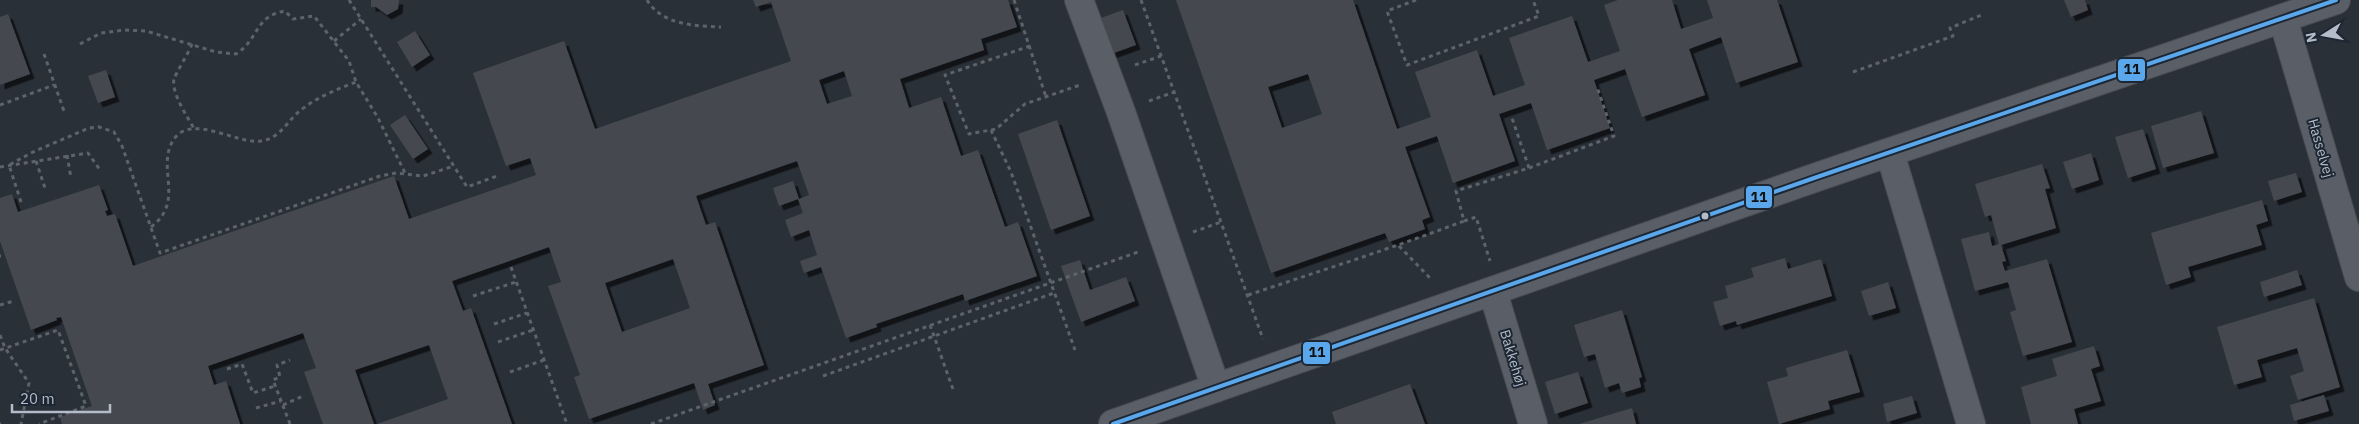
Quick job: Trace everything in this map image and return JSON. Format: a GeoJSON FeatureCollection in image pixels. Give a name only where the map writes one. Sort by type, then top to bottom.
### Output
{"type":"FeatureCollection","features":[{"type":"Feature","properties":{"kind":"street"},"geometry":{"type":"LineString","coordinates":[[1079,0],[1216,388]]}},
{"type":"Feature","properties":{"kind":"street"},"geometry":{"type":"LineString","coordinates":[[1113,424],[1890,153],[2336,0]]}},
{"type":"Feature","properties":{"kind":"street","name":"Hasselvej"},"geometry":{"type":"LineString","coordinates":[[2283,18],[2359,276]]}},
{"type":"Feature","properties":{"kind":"street"},"geometry":{"type":"LineString","coordinates":[[1890,153],[1971,424]]}},
{"type":"Feature","properties":{"kind":"street","name":"Bakkehøj"},"geometry":{"type":"LineString","coordinates":[[1493,292],[1533,424]]}},
{"type":"Feature","properties":{"kind":"path"},"geometry":{"type":"LineString","coordinates":[[349,0],[467,187],[497,176]]}},
{"type":"Feature","properties":{"kind":"path"},"geometry":{"type":"LineString","coordinates":[[647,0],[654,10],[687,26],[721,27]]}},
{"type":"Feature","properties":{"kind":"path"},"geometry":{"type":"LineString","coordinates":[[1014,0],[1046,97]]}},
{"type":"Feature","properties":{"kind":"path"},"geometry":{"type":"LineString","coordinates":[[1141,0],[1274,368]]}},
{"type":"Feature","properties":{"kind":"path"},"geometry":{"type":"LineString","coordinates":[[1416,0],[1387,11],[1407,65],[1540,16],[1533,0]]}},
{"type":"Feature","properties":{"kind":"path"},"geometry":{"type":"LineString","coordinates":[[80,44],[111,30],[146,31],[216,52],[236,54],[250,42],[261,22],[275,13],[285,11],[293,19],[314,16],[348,61],[356,82],[378,118],[405,174]]}},
{"type":"Feature","properties":{"kind":"path"},"geometry":{"type":"LineString","coordinates":[[1853,72],[1953,36],[1950,28],[1984,14]]}},
{"type":"Feature","properties":{"kind":"path"},"geometry":{"type":"LineString","coordinates":[[334,41],[361,19]]}},
{"type":"Feature","properties":{"kind":"path"},"geometry":{"type":"LineString","coordinates":[[192,44],[175,77],[174,84],[182,108],[195,130]]}},
{"type":"Feature","properties":{"kind":"path"},"geometry":{"type":"LineString","coordinates":[[1030,46],[945,75],[969,134],[996,129],[1025,104],[1107,76]]}},
{"type":"Feature","properties":{"kind":"path"},"geometry":{"type":"LineString","coordinates":[[44,54],[65,114]]}},
{"type":"Feature","properties":{"kind":"path"},"geometry":{"type":"LineString","coordinates":[[151,227],[159,220],[169,202],[168,167],[170,148],[174,139],[180,134],[204,129],[246,140],[259,142],[268,140],[276,136],[303,108],[322,97],[356,82]]}},
{"type":"Feature","properties":{"kind":"path"},"geometry":{"type":"LineString","coordinates":[[0,105],[54,85]]}},
{"type":"Feature","properties":{"kind":"path"},"geometry":{"type":"LineString","coordinates":[[1464,221],[1456,190],[1529,168],[1614,136],[1597,87]]}},
{"type":"Feature","properties":{"kind":"path"},"geometry":{"type":"LineString","coordinates":[[1512,118],[1529,168]]}},
{"type":"Feature","properties":{"kind":"path"},"geometry":{"type":"LineString","coordinates":[[9,165],[33,152],[89,128],[99,126],[108,128],[114,132],[122,146],[160,253],[380,176],[396,173],[423,176],[454,166]]}},
{"type":"Feature","properties":{"kind":"path"},"geometry":{"type":"LineString","coordinates":[[992,130],[1011,172],[1075,350]]}},
{"type":"Feature","properties":{"kind":"path"},"geometry":{"type":"LineString","coordinates":[[0,167],[88,153],[100,170]]}},
{"type":"Feature","properties":{"kind":"path"},"geometry":{"type":"LineString","coordinates":[[67,155],[71,178]]}},
{"type":"Feature","properties":{"kind":"path"},"geometry":{"type":"LineString","coordinates":[[36,160],[46,191]]}},
{"type":"Feature","properties":{"kind":"path"},"geometry":{"type":"LineString","coordinates":[[9,165],[22,202]]}},
{"type":"Feature","properties":{"kind":"path"},"geometry":{"type":"LineString","coordinates":[[1248,295],[1399,246],[1476,217],[1483,240]]}},
{"type":"Feature","properties":{"kind":"path"},"geometry":{"type":"LineString","coordinates":[[1399,246],[1432,281],[1445,309]]}},
{"type":"Feature","properties":{"kind":"path"},"geometry":{"type":"LineString","coordinates":[[651,424],[1119,258]]}},
{"type":"Feature","properties":{"kind":"path"},"geometry":{"type":"LineString","coordinates":[[511,267],[567,424]]}},
{"type":"Feature","properties":{"kind":"path"},"geometry":{"type":"LineString","coordinates":[[473,296],[516,282]]}},
{"type":"Feature","properties":{"kind":"path"},"geometry":{"type":"LineString","coordinates":[[823,376],[1054,293]]}},
{"type":"Feature","properties":{"kind":"path"},"geometry":{"type":"LineString","coordinates":[[0,305],[14,301]]}},
{"type":"Feature","properties":{"kind":"path"},"geometry":{"type":"LineString","coordinates":[[494,324],[527,313]]}},
{"type":"Feature","properties":{"kind":"path"},"geometry":{"type":"LineString","coordinates":[[930,324],[954,392]]}},
{"type":"Feature","properties":{"kind":"path"},"geometry":{"type":"LineString","coordinates":[[0,350],[58,330],[86,406],[39,424]]}},
{"type":"Feature","properties":{"kind":"path"},"geometry":{"type":"LineString","coordinates":[[498,342],[533,330]]}},
{"type":"Feature","properties":{"kind":"path"},"geometry":{"type":"LineString","coordinates":[[0,335],[5,348],[29,383],[21,424]]}},
{"type":"Feature","properties":{"kind":"path"},"geometry":{"type":"LineString","coordinates":[[290,360],[277,366],[280,376],[273,380],[290,424]]}},
{"type":"Feature","properties":{"kind":"path"},"geometry":{"type":"LineString","coordinates":[[510,372],[544,360]]}},
{"type":"Feature","properties":{"kind":"path"},"geometry":{"type":"LineString","coordinates":[[227,369],[242,364],[253,393],[275,386]]}},
{"type":"Feature","properties":{"kind":"path"},"geometry":{"type":"LineString","coordinates":[[256,408],[282,403],[302,396]]}},
{"type":"Feature","properties":{"kind":"building"},"geometry":{"type":"Polygon","coordinates":[[[371,0],[399,0],[398,9],[387,15],[376,7],[371,7],[371,0]]]}},
{"type":"Feature","properties":{"kind":"building"},"geometry":{"type":"Polygon","coordinates":[[[753,0],[1008,0],[1017,27],[981,39],[984,50],[900,79],[909,108],[941,97],[961,156],[978,150],[1005,227],[1018,222],[1037,276],[965,301],[963,294],[876,324],[877,327],[846,338],[821,267],[804,273],[800,261],[817,255],[809,230],[791,237],[785,220],[803,213],[798,199],[779,206],[773,188],[793,181],[799,199],[809,195],[797,161],[696,196],[706,225],[715,222],[764,365],[708,384],[715,405],[703,410],[694,383],[589,419],[574,377],[580,375],[548,286],[561,282],[549,247],[452,281],[463,311],[471,308],[512,424],[377,424],[448,399],[429,345],[355,370],[374,424],[323,424],[304,372],[316,368],[303,333],[208,366],[214,385],[226,381],[240,424],[62,424],[60,417],[92,406],[61,317],[31,330],[0,241],[0,198],[12,194],[18,212],[99,185],[108,210],[105,211],[107,216],[115,214],[133,266],[394,176],[409,219],[536,175],[530,158],[506,166],[473,73],[564,41],[595,129],[791,61],[771,2],[756,7],[753,0]],[[844,71],[819,80],[827,104],[852,96],[844,71]],[[673,259],[605,283],[622,332],[690,308],[673,259]]]}},
{"type":"Feature","properties":{"kind":"building"},"geometry":{"type":"Polygon","coordinates":[[[1176,0],[1353,0],[1397,129],[1431,117],[1415,72],[1477,50],[1493,96],[1525,85],[1509,38],[1572,16],[1588,62],[1620,51],[1604,5],[1618,0],[1672,0],[1681,29],[1713,18],[1707,0],[1777,0],[1798,62],[1736,83],[1721,37],[1689,49],[1705,95],[1642,117],[1625,69],[1594,80],[1610,128],[1547,150],[1531,103],[1499,114],[1515,161],[1453,183],[1437,136],[1405,147],[1430,217],[1422,220],[1425,229],[1389,242],[1385,233],[1271,273],[1176,0]],[[1308,74],[1268,87],[1282,128],[1322,114],[1308,74]]]}},
{"type":"Feature","properties":{"kind":"building"},"geometry":{"type":"Polygon","coordinates":[[[2064,0],[2085,0],[2088,10],[2071,17],[2064,0]]]}},
{"type":"Feature","properties":{"kind":"building"},"geometry":{"type":"Polygon","coordinates":[[[1123,10],[1136,45],[1111,54],[1098,19],[1123,10]]]}},
{"type":"Feature","properties":{"kind":"building"},"geometry":{"type":"Polygon","coordinates":[[[8,14],[30,74],[0,85],[0,17],[8,14]]]}},
{"type":"Feature","properties":{"kind":"building"},"geometry":{"type":"Polygon","coordinates":[[[415,31],[430,55],[412,67],[397,42],[415,31]]]}},
{"type":"Feature","properties":{"kind":"building"},"geometry":{"type":"Polygon","coordinates":[[[106,70],[115,97],[98,103],[88,76],[106,70]]]}},
{"type":"Feature","properties":{"kind":"building"},"geometry":{"type":"Polygon","coordinates":[[[2201,111],[2214,153],[2163,168],[2151,126],[2201,111]]]}},
{"type":"Feature","properties":{"kind":"building"},"geometry":{"type":"Polygon","coordinates":[[[405,115],[428,149],[413,159],[390,125],[405,115]]]}},
{"type":"Feature","properties":{"kind":"building"},"geometry":{"type":"Polygon","coordinates":[[[1057,120],[1090,216],[1051,230],[1018,134],[1057,120]]]}},
{"type":"Feature","properties":{"kind":"building"},"geometry":{"type":"Polygon","coordinates":[[[2143,129],[2156,169],[2128,178],[2115,137],[2143,129]]]}},
{"type":"Feature","properties":{"kind":"building"},"geometry":{"type":"Polygon","coordinates":[[[2091,153],[2099,180],[2072,189],[2063,162],[2091,153]]]}},
{"type":"Feature","properties":{"kind":"building"},"geometry":{"type":"Polygon","coordinates":[[[2042,164],[2050,188],[2045,189],[2056,228],[2001,245],[2006,261],[2002,262],[2005,271],[2047,259],[2072,342],[2023,356],[2010,312],[2016,310],[2008,282],[1975,291],[1961,239],[1989,232],[1992,246],[1999,244],[1991,215],[1985,217],[1975,184],[2042,164]]]}},
{"type":"Feature","properties":{"kind":"building"},"geometry":{"type":"Polygon","coordinates":[[[2296,173],[2302,192],[2274,201],[2268,181],[2296,173]]]}},
{"type":"Feature","properties":{"kind":"building"},"geometry":{"type":"Polygon","coordinates":[[[2262,200],[2268,221],[2256,225],[2262,245],[2188,267],[2191,277],[2166,285],[2151,233],[2262,200]]]}},
{"type":"Feature","properties":{"kind":"building"},"geometry":{"type":"Polygon","coordinates":[[[1785,258],[1788,269],[1821,259],[1832,296],[1737,325],[1736,321],[1720,326],[1713,302],[1728,298],[1725,286],[1754,277],[1751,268],[1785,258]]]}},
{"type":"Feature","properties":{"kind":"building"},"geometry":{"type":"Polygon","coordinates":[[[1080,260],[1090,290],[1126,277],[1135,301],[1081,322],[1061,266],[1080,260]]]}},
{"type":"Feature","properties":{"kind":"building"},"geometry":{"type":"Polygon","coordinates":[[[2297,270],[2302,285],[2264,297],[2260,282],[2297,270]]]}},
{"type":"Feature","properties":{"kind":"building"},"geometry":{"type":"Polygon","coordinates":[[[1888,282],[1896,308],[1869,316],[1861,291],[1888,282]]]}},
{"type":"Feature","properties":{"kind":"building"},"geometry":{"type":"Polygon","coordinates":[[[2314,298],[2340,387],[2298,400],[2290,376],[2304,371],[2297,348],[2257,360],[2262,377],[2234,385],[2217,327],[2314,298]]]}},
{"type":"Feature","properties":{"kind":"building"},"geometry":{"type":"Polygon","coordinates":[[[1622,310],[1642,377],[1639,378],[1641,387],[1622,393],[1619,383],[1605,388],[1595,354],[1584,357],[1574,325],[1622,310]]]}},
{"type":"Feature","properties":{"kind":"building"},"geometry":{"type":"Polygon","coordinates":[[[2094,346],[2100,366],[2091,369],[2101,401],[2074,409],[2078,424],[2031,424],[2021,387],[2057,376],[2052,359],[2094,346]]]}},
{"type":"Feature","properties":{"kind":"building"},"geometry":{"type":"Polygon","coordinates":[[[1847,350],[1860,392],[1828,401],[1830,409],[1779,424],[1767,382],[1788,376],[1786,368],[1847,350]]]}},
{"type":"Feature","properties":{"kind":"building"},"geometry":{"type":"Polygon","coordinates":[[[1578,372],[1588,403],[1555,414],[1545,382],[1578,372]]]}},
{"type":"Feature","properties":{"kind":"building"},"geometry":{"type":"Polygon","coordinates":[[[1410,384],[1425,424],[1336,424],[1332,412],[1410,384]]]}},
{"type":"Feature","properties":{"kind":"building"},"geometry":{"type":"Polygon","coordinates":[[[2324,395],[2329,411],[2294,421],[2290,405],[2324,395]]]}},
{"type":"Feature","properties":{"kind":"building"},"geometry":{"type":"Polygon","coordinates":[[[1912,396],[1917,413],[1887,422],[1883,404],[1912,396]]]}},
{"type":"Feature","properties":{"kind":"building"},"geometry":{"type":"Polygon","coordinates":[[[1632,408],[1636,424],[1579,424],[1632,408]]]}},
{"type":"Feature","properties":{"kind":"transit line","name":"11"},"geometry":{"type":"LineString","coordinates":[[1113,424],[1817,177],[2336,0]]}}]}
